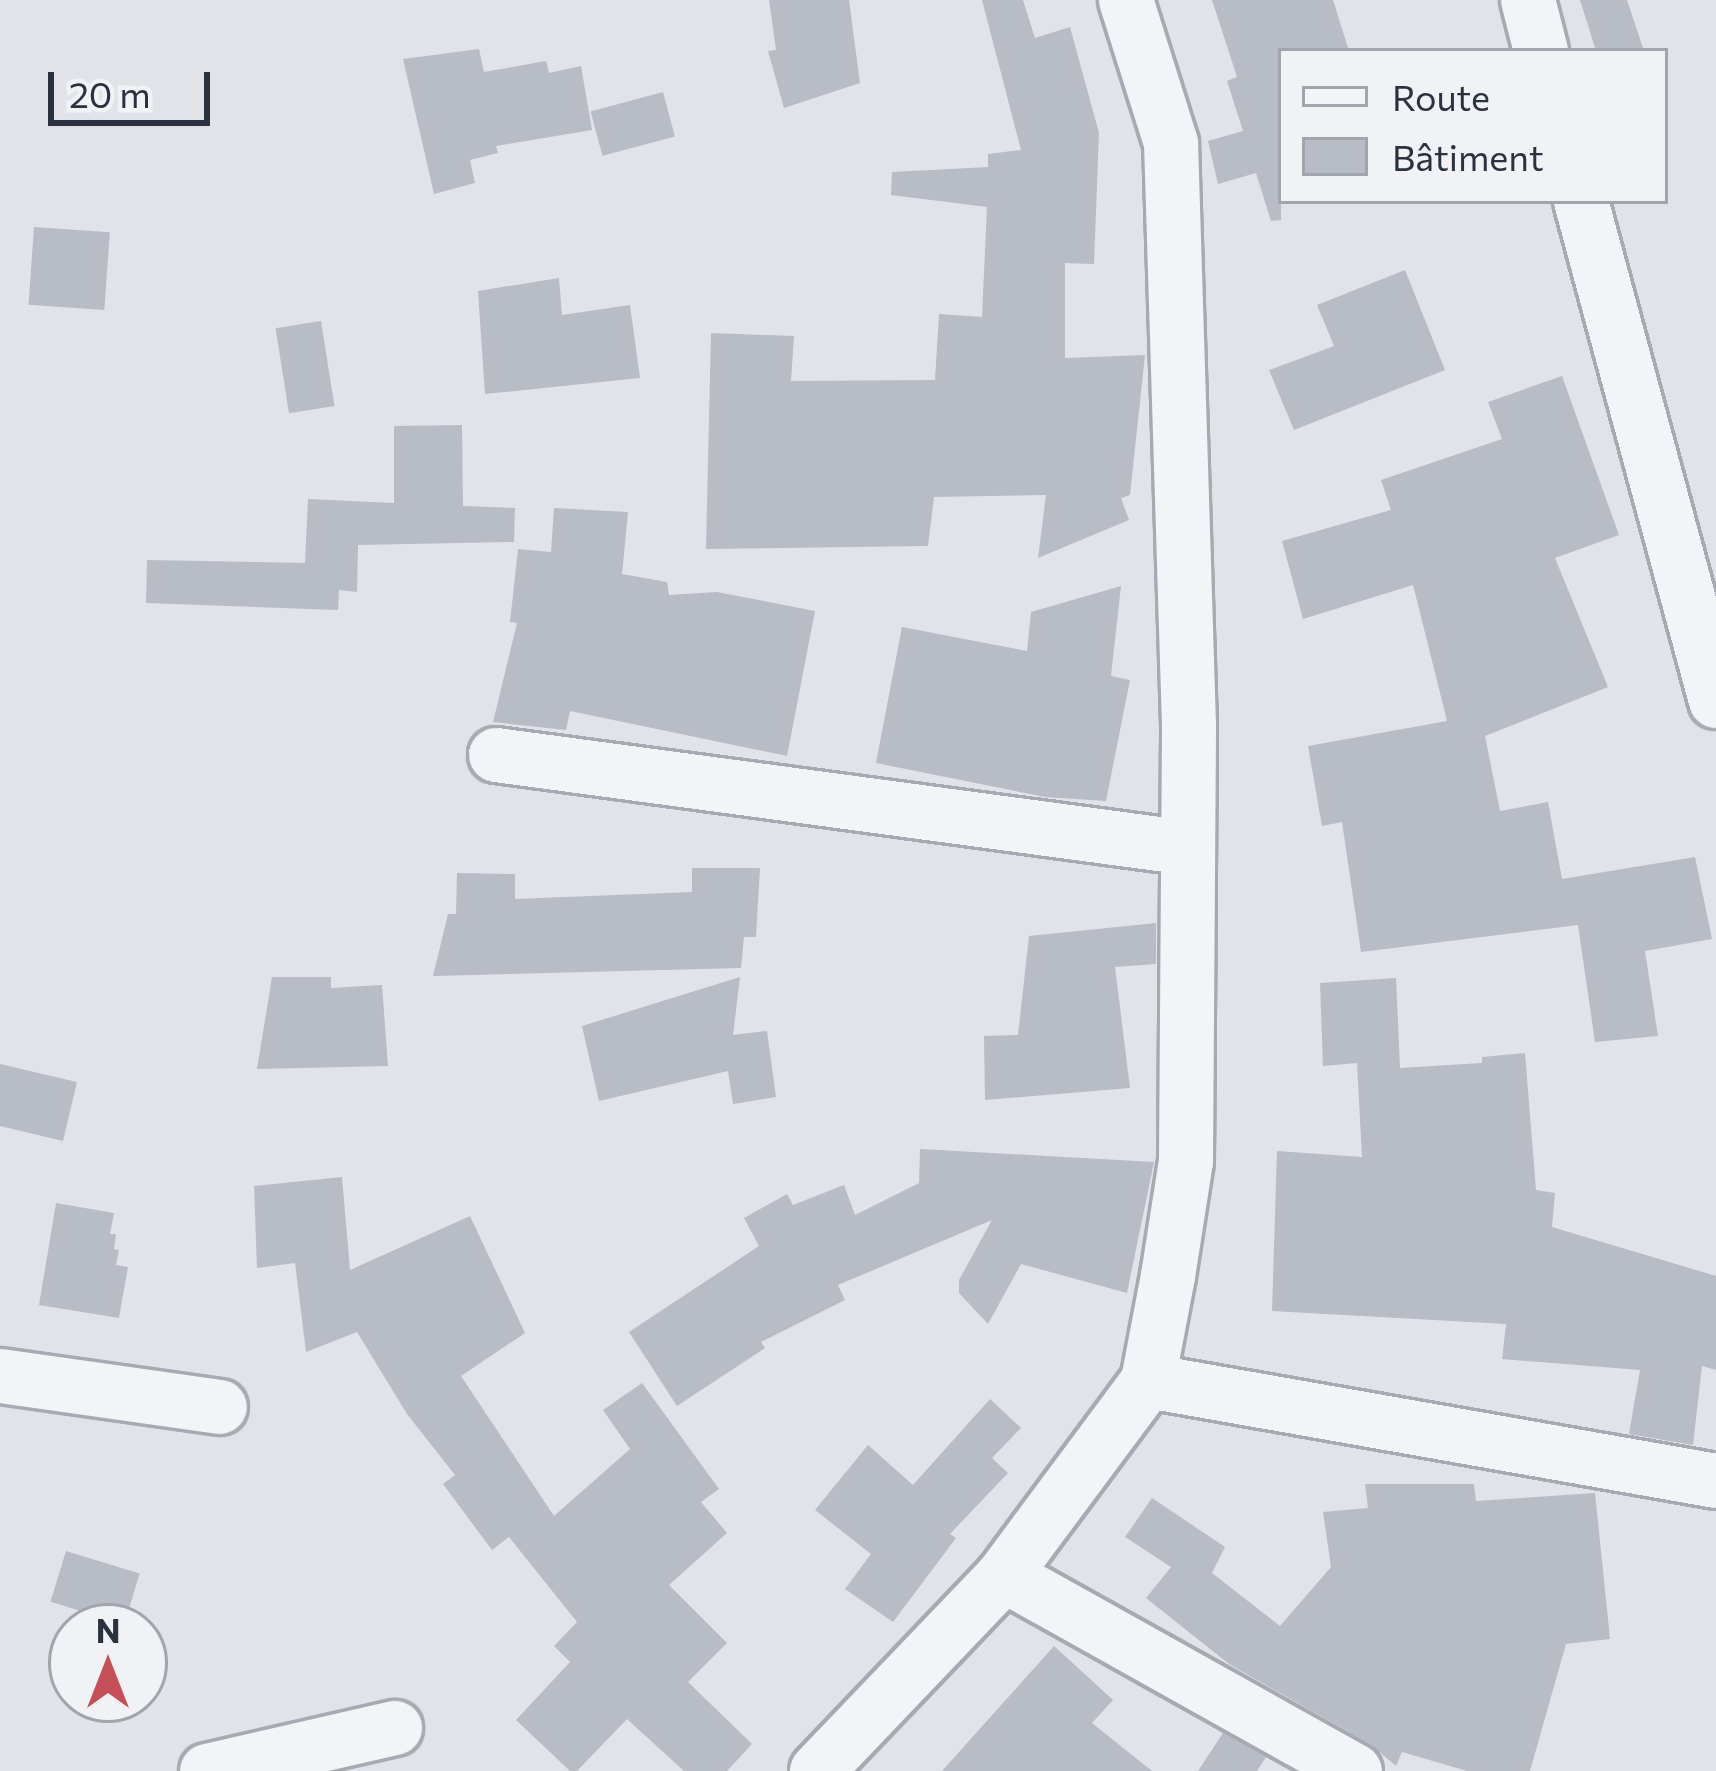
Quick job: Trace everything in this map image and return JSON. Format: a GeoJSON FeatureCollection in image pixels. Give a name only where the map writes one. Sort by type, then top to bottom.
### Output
{"type":"FeatureCollection","features":[{"type":"Feature","properties":{"kind":"street"},"geometry":{"type":"LineString","coordinates":[[817,1771],[1004,1575],[1148,1381],[1186,1161],[1188,848],[1171,143],[1126,0]]}},
{"type":"Feature","properties":{"kind":"street"},"geometry":{"type":"LineString","coordinates":[[1528,0],[1540,48]]}},
{"type":"Feature","properties":{"kind":"street"},"geometry":{"type":"LineString","coordinates":[[1582,204],[1704,618],[1716,701]]}},
{"type":"Feature","properties":{"kind":"street"},"geometry":{"type":"LineString","coordinates":[[496,754],[1188,848]]}},
{"type":"Feature","properties":{"kind":"street"},"geometry":{"type":"LineString","coordinates":[[0,1376],[220,1407]]}},
{"type":"Feature","properties":{"kind":"street"},"geometry":{"type":"LineString","coordinates":[[1148,1381],[1716,1481]]}},
{"type":"Feature","properties":{"kind":"street"},"geometry":{"type":"LineString","coordinates":[[1004,1575],[1354,1771]]}},
{"type":"Feature","properties":{"kind":"street"},"geometry":{"type":"LineString","coordinates":[[207,1771],[395,1729]]}},
{"type":"Feature","properties":{"kind":"building"},"geometry":{"type":"Polygon","coordinates":[[[769,0],[849,0],[860,83],[784,108],[768,51],[776,50],[769,0]]]}},
{"type":"Feature","properties":{"kind":"building"},"geometry":{"type":"Polygon","coordinates":[[[982,0],[1023,0],[1035,38],[1070,27],[1099,133],[1094,264],[1065,263],[1065,358],[1145,355],[1130,495],[1121,498],[1129,520],[1038,558],[1046,495],[934,497],[928,546],[706,549],[711,333],[794,336],[791,381],[935,380],[939,314],[982,317],[987,207],[891,195],[892,172],[988,167],[988,154],[1021,150],[982,0]]]}},
{"type":"Feature","properties":{"kind":"building"},"geometry":{"type":"Polygon","coordinates":[[[1212,0],[1333,0],[1348,48],[1278,48],[1281,220],[1271,221],[1256,173],[1218,184],[1208,141],[1243,131],[1227,81],[1237,77],[1212,0]]]}},
{"type":"Feature","properties":{"kind":"building"},"geometry":{"type":"Polygon","coordinates":[[[1580,0],[1627,0],[1643,48],[1595,48],[1580,0]]]}},
{"type":"Feature","properties":{"kind":"building"},"geometry":{"type":"Polygon","coordinates":[[[479,49],[484,72],[546,61],[549,73],[581,66],[592,130],[496,146],[498,153],[470,160],[475,183],[434,194],[403,59],[479,49]]]}},
{"type":"Feature","properties":{"kind":"building"},"geometry":{"type":"Polygon","coordinates":[[[663,92],[675,136],[602,156],[591,111],[663,92]]]}},
{"type":"Feature","properties":{"kind":"building"},"geometry":{"type":"Polygon","coordinates":[[[34,227],[110,232],[104,310],[29,305],[34,227]]]}},
{"type":"Feature","properties":{"kind":"building"},"geometry":{"type":"Polygon","coordinates":[[[1405,270],[1445,370],[1294,430],[1269,370],[1334,346],[1317,305],[1405,270]]]}},
{"type":"Feature","properties":{"kind":"building"},"geometry":{"type":"Polygon","coordinates":[[[559,278],[562,315],[630,305],[640,378],[485,394],[478,291],[559,278]]]}},
{"type":"Feature","properties":{"kind":"building"},"geometry":{"type":"Polygon","coordinates":[[[321,321],[334,406],[289,413],[276,328],[321,321]]]}},
{"type":"Feature","properties":{"kind":"building"},"geometry":{"type":"Polygon","coordinates":[[[1562,376],[1619,535],[1555,558],[1608,687],[1485,736],[1500,811],[1548,802],[1562,879],[1695,857],[1712,939],[1645,951],[1658,1036],[1595,1042],[1578,925],[1361,952],[1342,822],[1322,826],[1308,746],[1447,721],[1413,585],[1303,619],[1282,541],[1391,510],[1381,480],[1502,439],[1488,402],[1562,376]]]}},
{"type":"Feature","properties":{"kind":"building"},"geometry":{"type":"Polygon","coordinates":[[[462,425],[463,506],[515,508],[514,542],[358,545],[357,592],[339,590],[338,610],[146,603],[147,560],[305,563],[308,499],[394,503],[394,426],[462,425]]]}},
{"type":"Feature","properties":{"kind":"building"},"geometry":{"type":"Polygon","coordinates":[[[554,508],[628,512],[622,574],[667,582],[669,595],[717,592],[815,611],[787,756],[570,711],[566,730],[493,722],[517,623],[510,622],[518,549],[551,552],[554,508]]]}},
{"type":"Feature","properties":{"kind":"building"},"geometry":{"type":"Polygon","coordinates":[[[1121,586],[1111,676],[1130,680],[1106,801],[1045,797],[876,763],[902,627],[1027,651],[1031,612],[1121,586]]]}},
{"type":"Feature","properties":{"kind":"building"},"geometry":{"type":"Polygon","coordinates":[[[692,868],[760,868],[756,937],[744,937],[741,968],[433,976],[448,914],[456,914],[457,873],[515,874],[515,899],[692,892],[692,868]]]}},
{"type":"Feature","properties":{"kind":"building"},"geometry":{"type":"Polygon","coordinates":[[[1156,923],[1156,964],[1115,967],[1130,1088],[985,1100],[984,1036],[1018,1035],[1029,936],[1156,923]]]}},
{"type":"Feature","properties":{"kind":"building"},"geometry":{"type":"Polygon","coordinates":[[[272,977],[331,977],[331,988],[382,985],[388,1066],[257,1069],[272,977]]]}},
{"type":"Feature","properties":{"kind":"building"},"geometry":{"type":"Polygon","coordinates":[[[740,977],[733,1035],[767,1031],[776,1097],[733,1104],[728,1071],[599,1101],[582,1026],[740,977]]]}},
{"type":"Feature","properties":{"kind":"building"},"geometry":{"type":"Polygon","coordinates":[[[1396,978],[1400,1068],[1482,1063],[1482,1057],[1525,1053],[1536,1190],[1555,1193],[1552,1227],[1716,1276],[1716,1370],[1702,1366],[1693,1445],[1629,1434],[1640,1370],[1502,1359],[1506,1324],[1272,1311],[1277,1151],[1362,1157],[1357,1063],[1323,1066],[1320,983],[1396,978]]]}},
{"type":"Feature","properties":{"kind":"building"},"geometry":{"type":"Polygon","coordinates":[[[0,1064],[77,1082],[63,1141],[0,1126],[0,1064]]]}},
{"type":"Feature","properties":{"kind":"building"},"geometry":{"type":"Polygon","coordinates":[[[920,1149],[1154,1162],[1127,1293],[1021,1264],[988,1324],[959,1293],[959,1280],[992,1220],[838,1285],[845,1300],[761,1342],[765,1348],[677,1406],[629,1332],[759,1246],[744,1218],[787,1194],[793,1205],[844,1185],[855,1215],[919,1183],[920,1149]]]}},
{"type":"Feature","properties":{"kind":"building"},"geometry":{"type":"Polygon","coordinates":[[[342,1177],[350,1270],[470,1216],[525,1333],[461,1376],[554,1516],[630,1449],[603,1410],[642,1383],[719,1489],[701,1502],[727,1533],[669,1585],[727,1643],[688,1682],[752,1744],[727,1771],[684,1771],[627,1719],[577,1771],[570,1771],[516,1720],[570,1662],[554,1646],[577,1622],[509,1537],[492,1550],[443,1484],[455,1475],[407,1414],[357,1332],[306,1352],[295,1263],[257,1268],[254,1186],[342,1177]]]}},
{"type":"Feature","properties":{"kind":"building"},"geometry":{"type":"Polygon","coordinates":[[[56,1203],[114,1213],[110,1234],[116,1234],[116,1265],[128,1267],[119,1318],[39,1305],[56,1203]]]}},
{"type":"Feature","properties":{"kind":"building"},"geometry":{"type":"Polygon","coordinates":[[[990,1399],[1021,1428],[992,1458],[1008,1473],[950,1534],[956,1538],[893,1622],[845,1589],[871,1554],[815,1510],[868,1445],[913,1485],[990,1399]]]}},
{"type":"Feature","properties":{"kind":"building"},"geometry":{"type":"Polygon","coordinates":[[[1365,1484],[1474,1484],[1476,1501],[1595,1493],[1610,1639],[1566,1644],[1530,1771],[1467,1771],[1402,1752],[1396,1766],[1370,1744],[1229,1664],[1146,1598],[1171,1567],[1125,1537],[1152,1498],[1225,1547],[1212,1573],[1280,1626],[1331,1567],[1323,1512],[1368,1508],[1365,1484]]]}},
{"type":"Feature","properties":{"kind":"building"},"geometry":{"type":"Polygon","coordinates":[[[66,1551],[140,1574],[131,1603],[51,1602],[66,1551]]]}},
{"type":"Feature","properties":{"kind":"building"},"geometry":{"type":"Polygon","coordinates":[[[1054,1646],[1113,1700],[1092,1723],[1152,1771],[942,1771],[1054,1646]]]}},
{"type":"Feature","properties":{"kind":"building"},"geometry":{"type":"Polygon","coordinates":[[[1223,1733],[1266,1757],[1257,1771],[1198,1771],[1223,1733]]]}}]}
